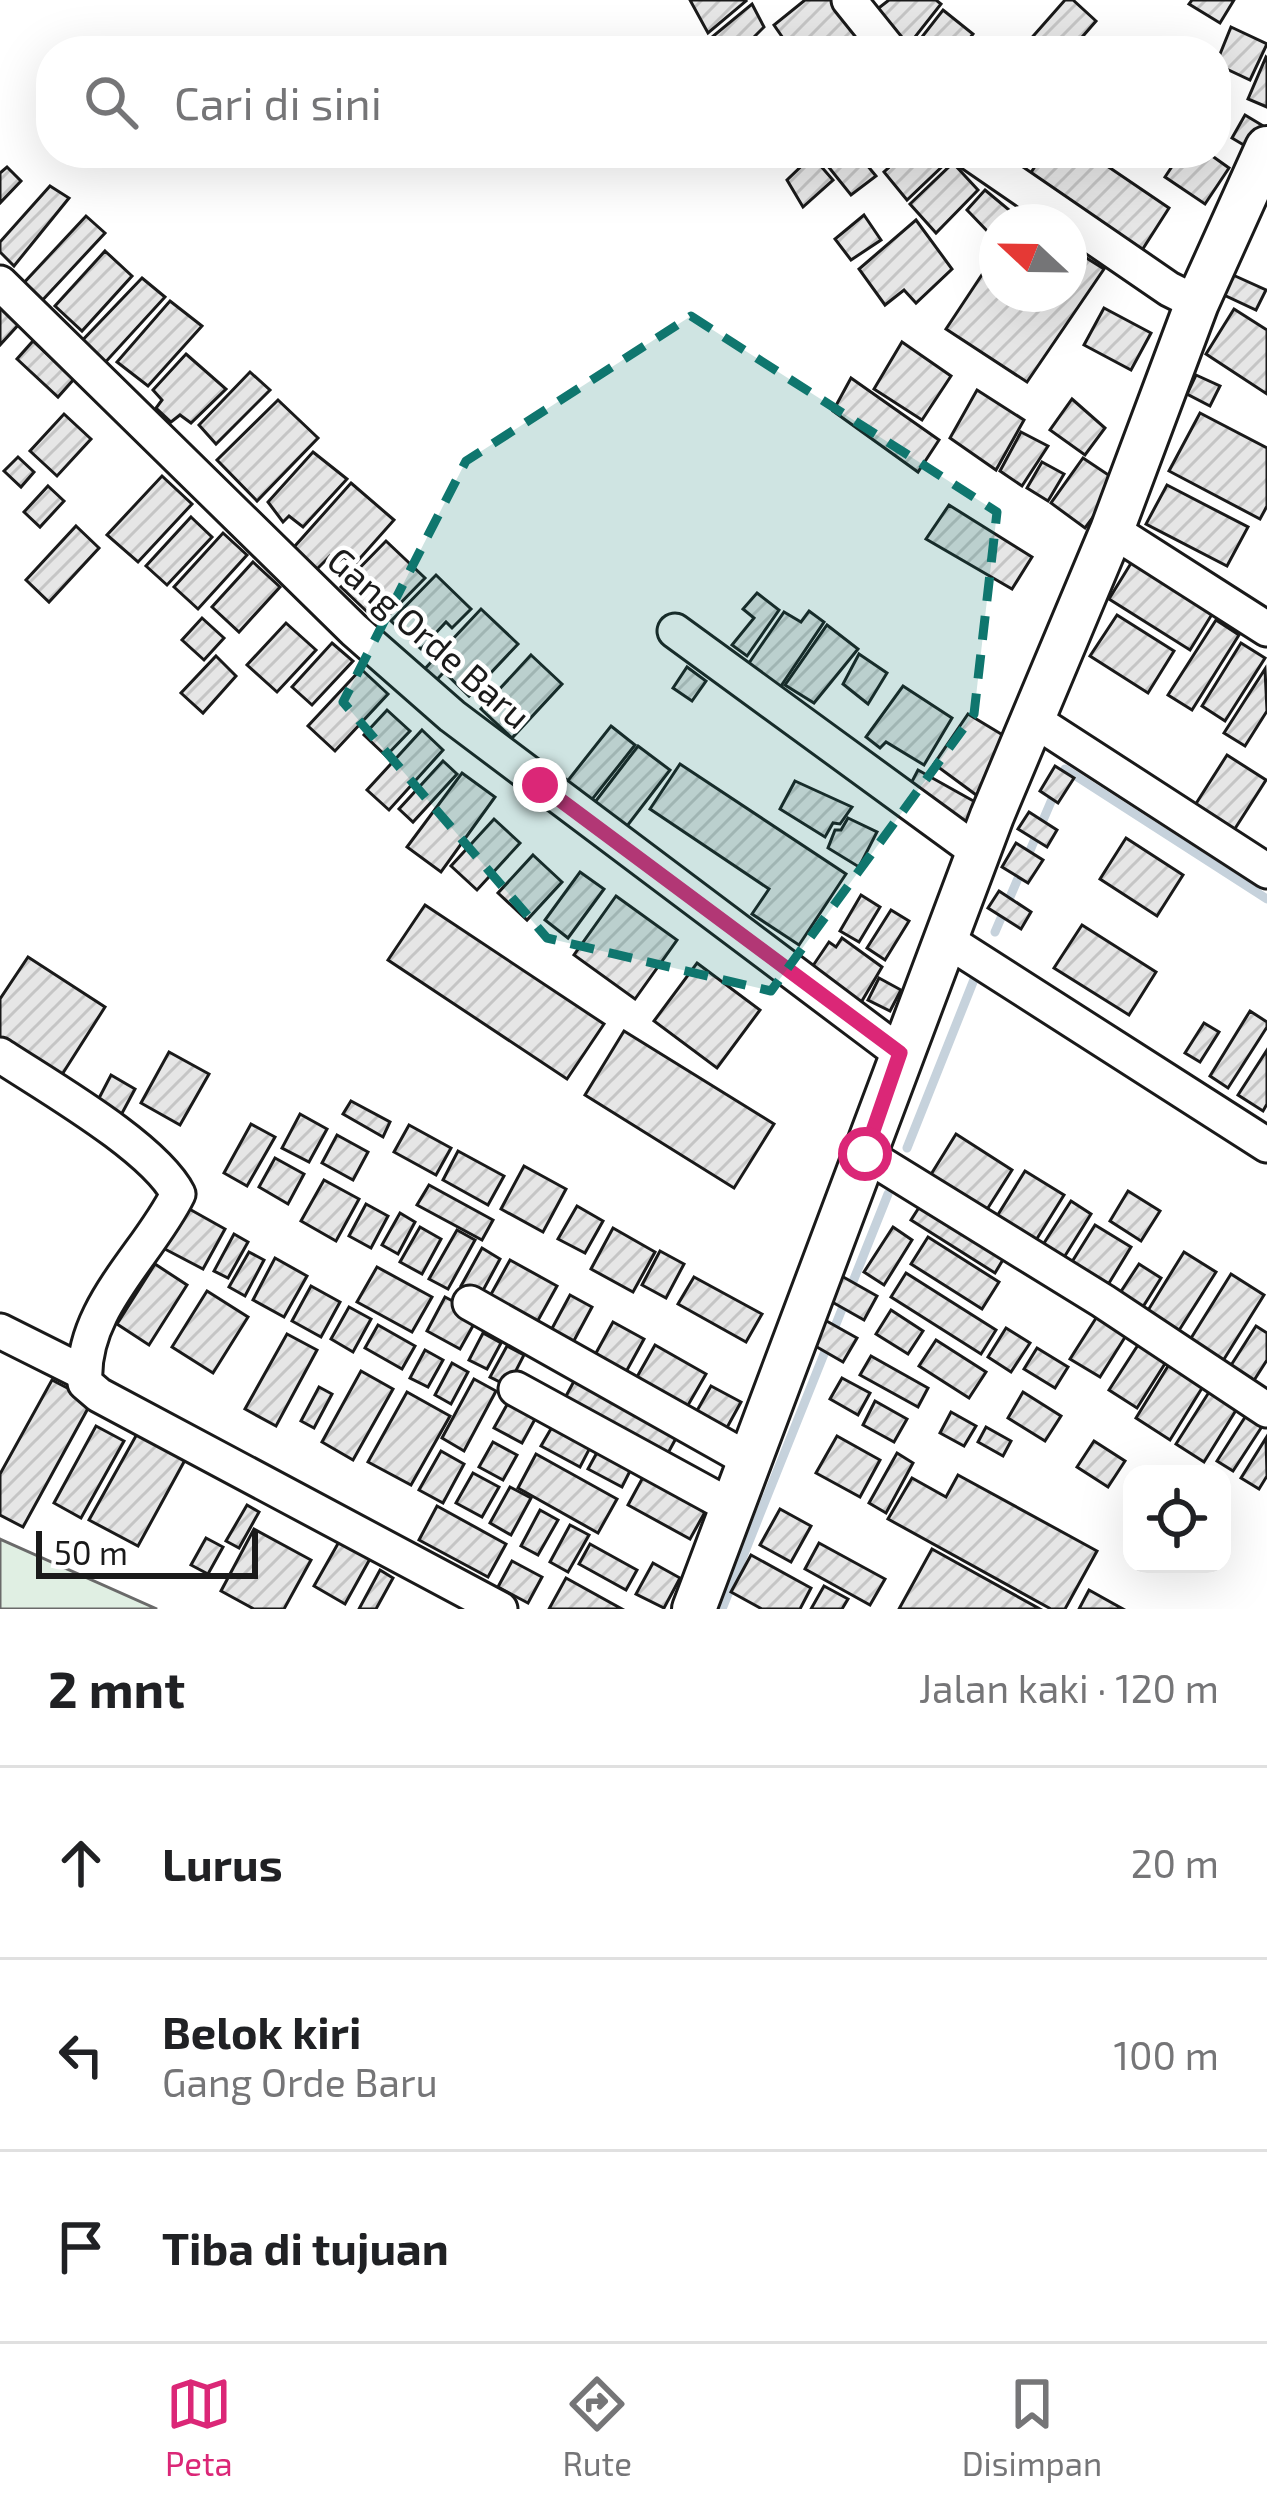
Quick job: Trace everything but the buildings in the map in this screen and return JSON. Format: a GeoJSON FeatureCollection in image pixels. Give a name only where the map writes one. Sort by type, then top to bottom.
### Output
{"type":"FeatureCollection","features":[{"type":"Feature","properties":{"kind":"main road"},"geometry":{"type":"LineString","coordinates":[[694,1609],[900,1053],[1112,530],[1183,296],[1267,148]]}},
{"type":"Feature","properties":{"kind":"street"},"geometry":{"type":"LineString","coordinates":[[849,0],[878,36]]}},
{"type":"Feature","properties":{"kind":"street"},"geometry":{"type":"LineString","coordinates":[[993,168],[1183,296]]}},
{"type":"Feature","properties":{"kind":"street","name":"Gang Orde Baru"},"geometry":{"type":"LineString","coordinates":[[0,283],[354,631],[452,716],[900,1053]]}},
{"type":"Feature","properties":{"kind":"street"},"geometry":{"type":"LineString","coordinates":[[1112,530],[1267,629]]}},
{"type":"Feature","properties":{"kind":"street"},"geometry":{"type":"LineString","coordinates":[[675,631],[979,853]]}},
{"type":"Feature","properties":{"kind":"street"},"geometry":{"type":"LineString","coordinates":[[1034,720],[1267,871]]}},
{"type":"Feature","properties":{"kind":"street"},"geometry":{"type":"LineString","coordinates":[[945,939],[1267,1145]]}},
{"type":"Feature","properties":{"kind":"street"},"geometry":{"type":"LineString","coordinates":[[0,1055],[147,1156],[170,1178],[178,1194],[120,1280],[92,1336],[85,1383],[99,1395],[500,1609]]}},
{"type":"Feature","properties":{"kind":"street"},"geometry":{"type":"LineString","coordinates":[[865,1154],[1103,1301],[1267,1410]]}},
{"type":"Feature","properties":{"kind":"street"},"geometry":{"type":"LineString","coordinates":[[470,1304],[749,1460]]}},
{"type":"Feature","properties":{"kind":"street"},"geometry":{"type":"LineString","coordinates":[[0,1331],[85,1373]]}},
{"type":"Feature","properties":{"kind":"street"},"geometry":{"type":"LineString","coordinates":[[516,1389],[733,1507]]}},
{"type":"Feature","properties":{"kind":"highlighted area"},"geometry":{"type":"Polygon","coordinates":[[[691,316],[997,512],[974,714],[771,991],[547,938],[343,702],[466,461],[691,316]]]}},
{"type":"Feature","properties":{"kind":"green space"},"geometry":{"type":"Polygon","coordinates":[[[0,1539],[157,1609],[0,1609],[0,1539]]]}},
{"type":"Feature","properties":{"kind":"waterway"},"geometry":{"type":"LineString","coordinates":[[995,932],[1065,769],[1267,899]]}},
{"type":"Feature","properties":{"kind":"waterway"},"geometry":{"type":"LineString","coordinates":[[907,1148],[979,967]]}},
{"type":"Feature","properties":{"kind":"waterway"},"geometry":{"type":"LineString","coordinates":[[722,1609],[888,1194]]}},
{"type":"Feature","properties":{"kind":"route"},"geometry":{"type":"LineString","coordinates":[[540,785],[900,1053],[865,1154]]}}]}
